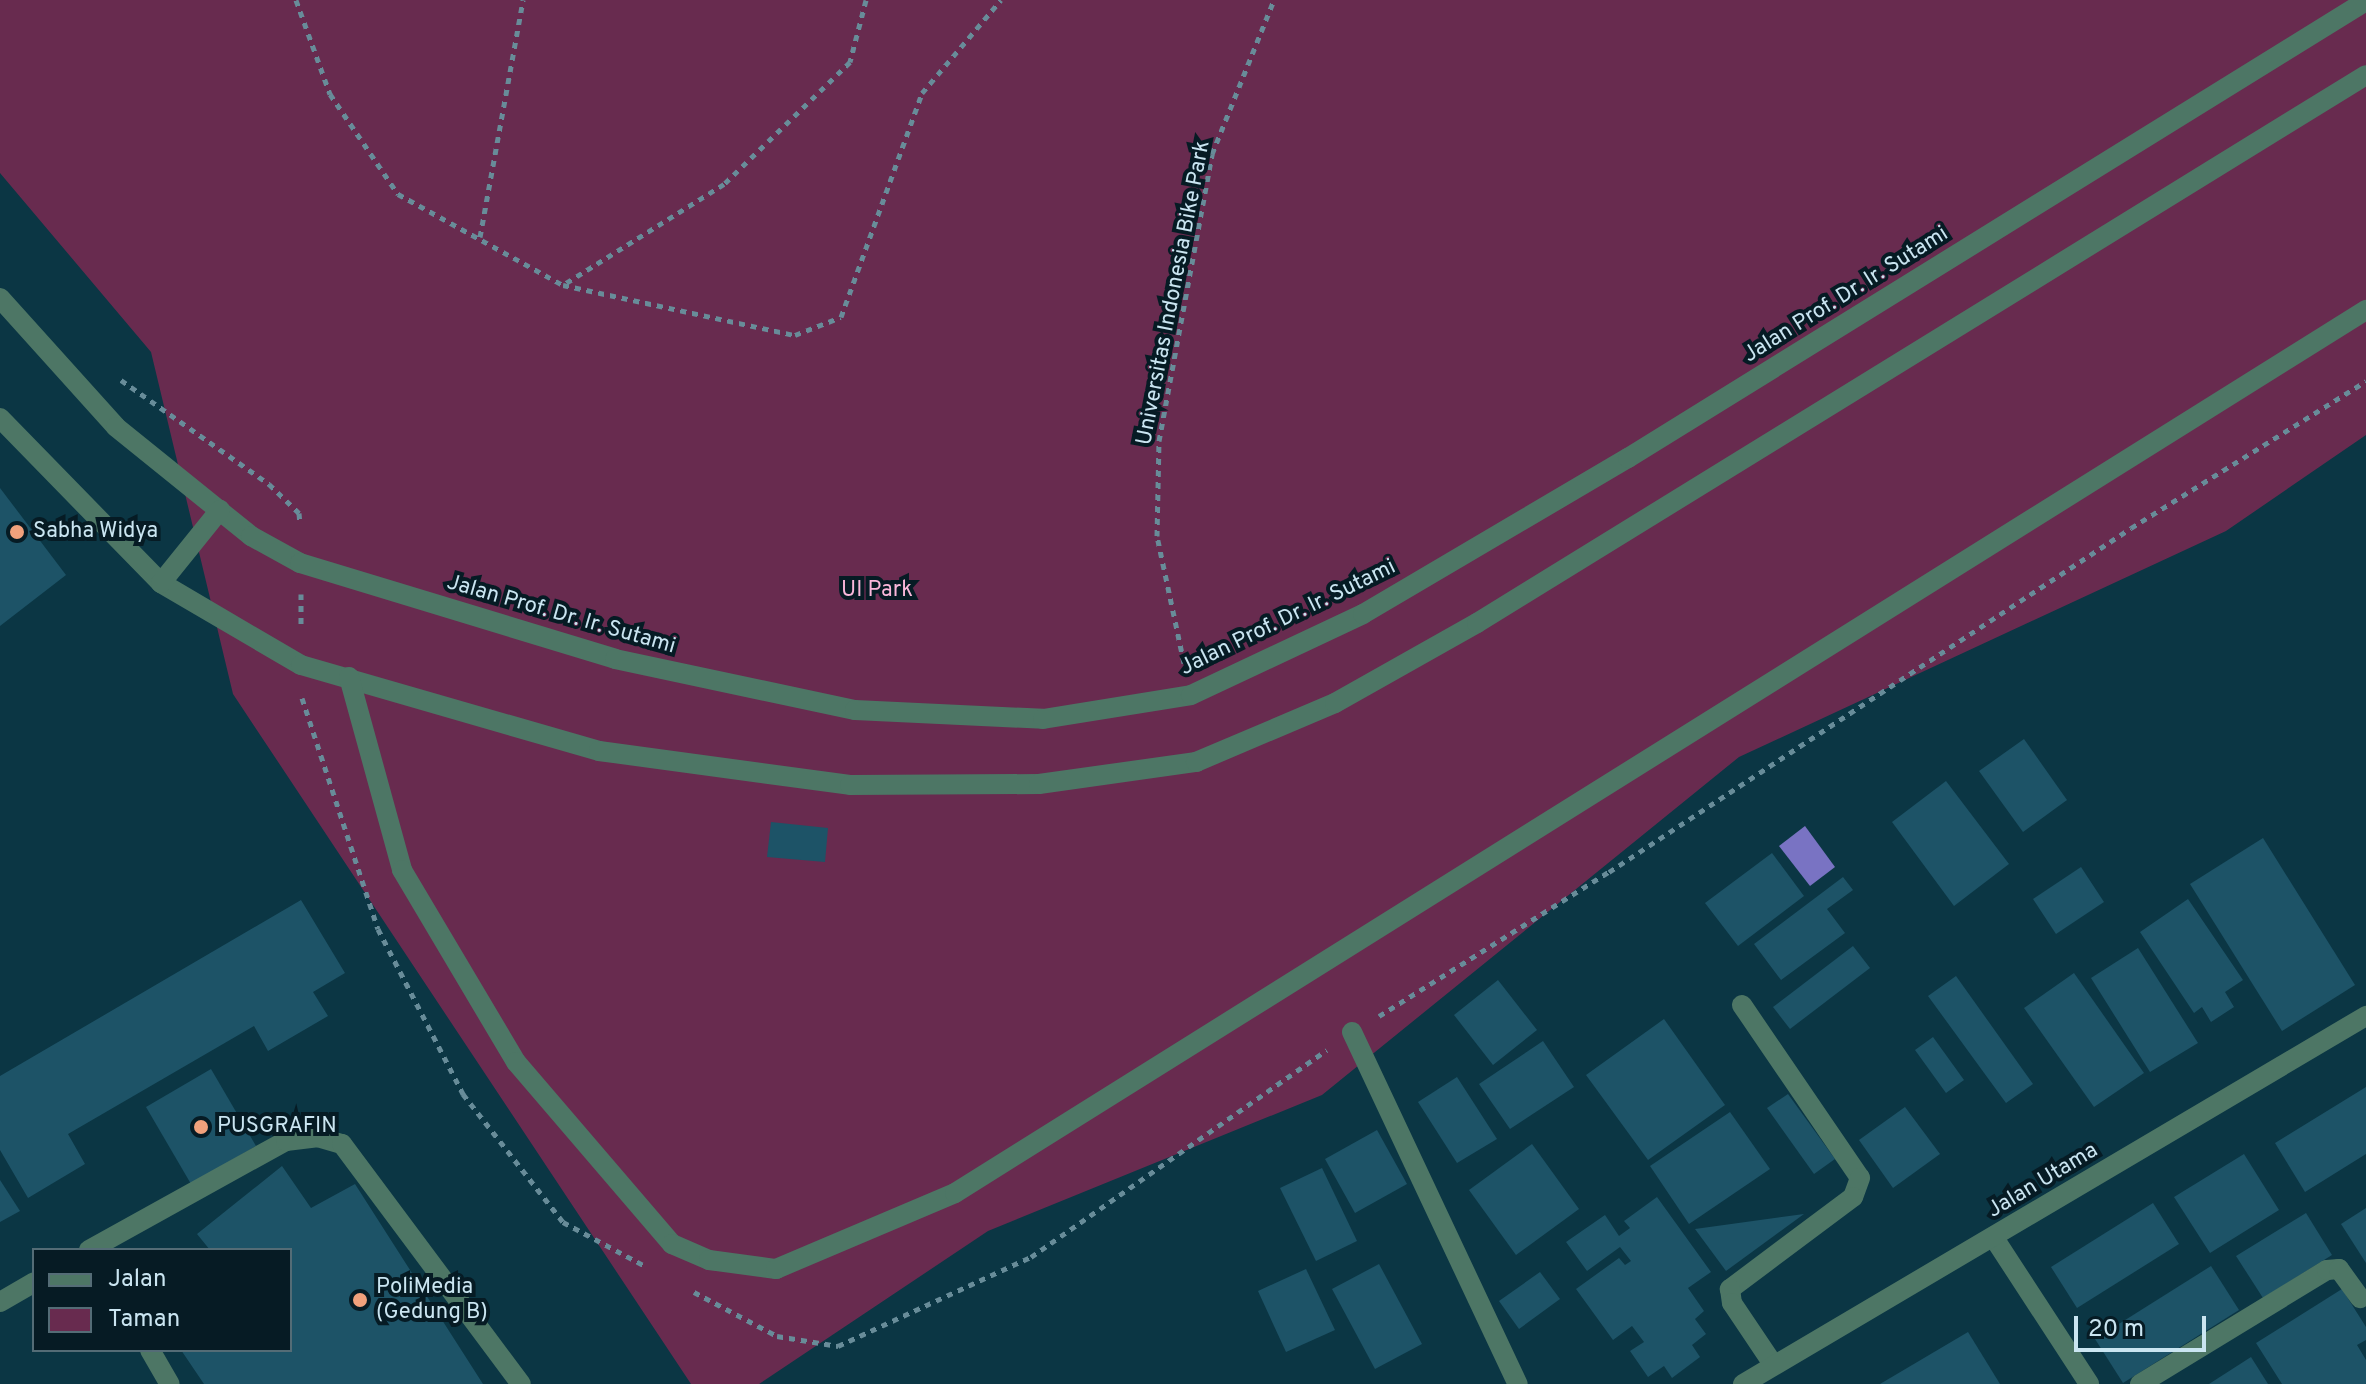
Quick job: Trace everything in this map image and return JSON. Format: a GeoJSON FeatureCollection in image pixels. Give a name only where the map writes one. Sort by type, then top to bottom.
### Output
{"type":"FeatureCollection","features":[{"type":"Feature","properties":{"kind":"street","name":"Jalan Prof. Dr. Ir. Sutami"},"geometry":{"type":"LineString","coordinates":[[0,298],[116,427],[251,536],[300,563],[615,659],[855,710],[1043,719],[1191,695],[1363,614],[1628,458],[2366,1]]}},
{"type":"Feature","properties":{"kind":"street"},"geometry":{"type":"LineString","coordinates":[[0,418],[161,583],[301,665],[599,751],[850,785],[1039,784],[1196,762],[1335,703],[1477,623],[2366,75]]}},
{"type":"Feature","properties":{"kind":"street"},"geometry":{"type":"LineString","coordinates":[[349,677],[402,870],[516,1062],[672,1244],[709,1260],[776,1269],[955,1193],[2366,310]]}},
{"type":"Feature","properties":{"kind":"street"},"geometry":{"type":"LineString","coordinates":[[161,583],[220,510]]}},
{"type":"Feature","properties":{"kind":"street"},"geometry":{"type":"LineString","coordinates":[[1742,1005],[1860,1178],[1853,1197],[1730,1289],[1732,1303],[1773,1364]]}},
{"type":"Feature","properties":{"kind":"street","name":"Jalan Utama"},"geometry":{"type":"LineString","coordinates":[[1743,1384],[2366,1016]]}},
{"type":"Feature","properties":{"kind":"street"},"geometry":{"type":"LineString","coordinates":[[1352,1032],[1518,1384]]}},
{"type":"Feature","properties":{"kind":"street"},"geometry":{"type":"LineString","coordinates":[[94,1248],[286,1141],[317,1137],[342,1144],[521,1384]]}},
{"type":"Feature","properties":{"kind":"street"},"geometry":{"type":"LineString","coordinates":[[1994,1238],[2089,1384]]}},
{"type":"Feature","properties":{"kind":"street"},"geometry":{"type":"LineString","coordinates":[[2140,1384],[2327,1270],[2339,1269],[2364,1300]]}},
{"type":"Feature","properties":{"kind":"street"},"geometry":{"type":"LineString","coordinates":[[0,1302],[32,1283]]}},
{"type":"Feature","properties":{"kind":"street"},"geometry":{"type":"LineString","coordinates":[[151,1352],[170,1384]]}},
{"type":"Feature","properties":{"kind":"path"},"geometry":{"type":"LineString","coordinates":[[296,0],[330,94],[398,194],[563,285],[795,335],[841,317],[922,93],[1001,0]]}},
{"type":"Feature","properties":{"kind":"path"},"geometry":{"type":"LineString","coordinates":[[480,237],[523,0]]}},
{"type":"Feature","properties":{"kind":"path"},"geometry":{"type":"LineString","coordinates":[[563,285],[724,184],[850,62],[866,0]]}},
{"type":"Feature","properties":{"kind":"path","name":"Universitas Indonesia Bike Park"},"geometry":{"type":"LineString","coordinates":[[1191,695],[1157,536],[1159,441],[1212,154],[1274,0]]}},
{"type":"Feature","properties":{"kind":"path"},"geometry":{"type":"LineString","coordinates":[[112,374],[269,484],[299,513],[302,705],[378,929],[463,1094],[563,1222],[657,1272]]}},
{"type":"Feature","properties":{"kind":"path"},"geometry":{"type":"LineString","coordinates":[[684,1286],[777,1336],[838,1346],[1031,1257],[1352,1032],[2366,381]]}},
{"type":"Feature","properties":{"kind":"green space","name":"UI Park"},"geometry":{"type":"Polygon","coordinates":[[[0,0],[2366,0],[2366,435],[2226,531],[1739,757],[1322,1095],[988,1231],[759,1384],[691,1384],[233,694],[151,352],[0,173],[0,0]]]}},
{"type":"Feature","properties":{"kind":"shaded area"},"geometry":{"type":"Polygon","coordinates":[[[1805,826],[1835,867],[1810,886],[1779,846],[1805,826]]]}},
{"type":"Feature","properties":{"kind":"building","name":"Sabha Widya"},"geometry":{"type":"Polygon","coordinates":[[[0,488],[66,575],[0,626],[0,488]]]}},
{"type":"Feature","properties":{"kind":"building"},"geometry":{"type":"Polygon","coordinates":[[[2024,739],[2067,800],[2023,832],[1979,771],[2024,739]]]}},
{"type":"Feature","properties":{"kind":"building"},"geometry":{"type":"Polygon","coordinates":[[[1946,781],[2009,864],[1954,906],[1892,822],[1946,781]]]}},
{"type":"Feature","properties":{"kind":"building"},"geometry":{"type":"Polygon","coordinates":[[[771,822],[828,828],[825,862],[767,857],[771,822]]]}},
{"type":"Feature","properties":{"kind":"building"},"geometry":{"type":"Polygon","coordinates":[[[2263,838],[2355,985],[2282,1031],[2190,884],[2263,838]]]}},
{"type":"Feature","properties":{"kind":"building"},"geometry":{"type":"Polygon","coordinates":[[[1772,853],[1804,896],[1738,946],[1705,903],[1772,853]]]}},
{"type":"Feature","properties":{"kind":"building"},"geometry":{"type":"Polygon","coordinates":[[[2081,867],[2104,902],[2056,934],[2033,899],[2081,867]]]}},
{"type":"Feature","properties":{"kind":"building"},"geometry":{"type":"Polygon","coordinates":[[[1843,877],[1853,890],[1827,909],[1845,933],[1781,980],[1754,944],[1843,877]]]}},
{"type":"Feature","properties":{"kind":"building"},"geometry":{"type":"Polygon","coordinates":[[[2188,899],[2243,980],[2225,992],[2234,1007],[2211,1022],[2202,1007],[2194,1013],[2140,932],[2188,899]]]}},
{"type":"Feature","properties":{"kind":"building"},"geometry":{"type":"Polygon","coordinates":[[[301,900],[345,973],[313,992],[328,1016],[268,1051],[254,1026],[68,1134],[85,1164],[28,1198],[0,1150],[0,1076],[301,900]]]}},
{"type":"Feature","properties":{"kind":"building"},"geometry":{"type":"Polygon","coordinates":[[[1853,946],[1870,968],[1790,1029],[1773,1007],[1853,946]]]}},
{"type":"Feature","properties":{"kind":"building"},"geometry":{"type":"Polygon","coordinates":[[[2138,948],[2198,1043],[2150,1072],[2091,978],[2138,948]]]}},
{"type":"Feature","properties":{"kind":"building"},"geometry":{"type":"Polygon","coordinates":[[[2074,973],[2144,1073],[2094,1107],[2024,1008],[2074,973]]]}},
{"type":"Feature","properties":{"kind":"building"},"geometry":{"type":"Polygon","coordinates":[[[1956,976],[2033,1084],[2006,1103],[1928,996],[1956,976]]]}},
{"type":"Feature","properties":{"kind":"building"},"geometry":{"type":"Polygon","coordinates":[[[1498,980],[1537,1030],[1493,1065],[1454,1015],[1498,980]]]}},
{"type":"Feature","properties":{"kind":"building"},"geometry":{"type":"Polygon","coordinates":[[[1664,1019],[1725,1105],[1648,1160],[1586,1075],[1664,1019]]]}},
{"type":"Feature","properties":{"kind":"building"},"geometry":{"type":"Polygon","coordinates":[[[1933,1037],[1964,1080],[1946,1093],[1915,1050],[1933,1037]]]}},
{"type":"Feature","properties":{"kind":"building"},"geometry":{"type":"Polygon","coordinates":[[[1543,1041],[1574,1087],[1510,1129],[1479,1084],[1543,1041]]]}},
{"type":"Feature","properties":{"kind":"building","name":"PUSGRAFIN"},"geometry":{"type":"Polygon","coordinates":[[[211,1069],[256,1146],[191,1184],[146,1107],[211,1069]]]}},
{"type":"Feature","properties":{"kind":"building"},"geometry":{"type":"Polygon","coordinates":[[[1457,1077],[1497,1139],[1457,1163],[1418,1102],[1457,1077]]]}},
{"type":"Feature","properties":{"kind":"building"},"geometry":{"type":"Polygon","coordinates":[[[2366,1087],[2366,1154],[2305,1192],[2275,1143],[2366,1087]]]}},
{"type":"Feature","properties":{"kind":"building"},"geometry":{"type":"Polygon","coordinates":[[[1788,1094],[1835,1159],[1814,1174],[1767,1108],[1788,1094]]]}},
{"type":"Feature","properties":{"kind":"building"},"geometry":{"type":"Polygon","coordinates":[[[1905,1107],[1940,1154],[1893,1188],[1859,1140],[1905,1107]]]}},
{"type":"Feature","properties":{"kind":"building"},"geometry":{"type":"Polygon","coordinates":[[[1730,1112],[1770,1169],[1689,1224],[1650,1166],[1730,1112]]]}},
{"type":"Feature","properties":{"kind":"building"},"geometry":{"type":"Polygon","coordinates":[[[1377,1130],[1407,1184],[1355,1213],[1325,1159],[1377,1130]]]}},
{"type":"Feature","properties":{"kind":"building"},"geometry":{"type":"Polygon","coordinates":[[[1532,1144],[1579,1209],[1516,1255],[1469,1190],[1532,1144]]]}},
{"type":"Feature","properties":{"kind":"building"},"geometry":{"type":"Polygon","coordinates":[[[2244,1154],[2279,1210],[2210,1253],[2174,1197],[2244,1154]]]}},
{"type":"Feature","properties":{"kind":"building","name":"PoliMedia (Gedung B)"},"geometry":{"type":"Polygon","coordinates":[[[282,1166],[311,1208],[355,1184],[483,1384],[204,1384],[182,1352],[292,1352],[292,1248],[208,1248],[197,1234],[282,1166]]]}},
{"type":"Feature","properties":{"kind":"building"},"geometry":{"type":"Polygon","coordinates":[[[1322,1168],[1357,1241],[1316,1261],[1280,1188],[1322,1168]]]}},
{"type":"Feature","properties":{"kind":"building"},"geometry":{"type":"Polygon","coordinates":[[[0,1180],[20,1211],[0,1222],[0,1180]]]}},
{"type":"Feature","properties":{"kind":"building"},"geometry":{"type":"Polygon","coordinates":[[[1657,1197],[1711,1272],[1688,1288],[1704,1311],[1695,1319],[1706,1334],[1692,1345],[1700,1357],[1672,1378],[1664,1366],[1648,1377],[1630,1351],[1644,1342],[1632,1326],[1613,1340],[1576,1289],[1619,1258],[1625,1265],[1631,1261],[1620,1247],[1587,1271],[1566,1242],[1605,1215],[1619,1236],[1630,1228],[1624,1221],[1657,1197]]]}},
{"type":"Feature","properties":{"kind":"building"},"geometry":{"type":"Polygon","coordinates":[[[2153,1203],[2179,1244],[2077,1308],[2051,1267],[2153,1203]]]}},
{"type":"Feature","properties":{"kind":"building"},"geometry":{"type":"Polygon","coordinates":[[[2366,1208],[2366,1263],[2341,1224],[2366,1208]]]}},
{"type":"Feature","properties":{"kind":"building"},"geometry":{"type":"Polygon","coordinates":[[[2306,1213],[2332,1255],[2263,1298],[2236,1256],[2306,1213]]]}},
{"type":"Feature","properties":{"kind":"building"},"geometry":{"type":"Polygon","coordinates":[[[1804,1214],[1726,1271],[1695,1229],[1804,1214]]]}},
{"type":"Feature","properties":{"kind":"building"},"geometry":{"type":"Polygon","coordinates":[[[1379,1264],[1422,1344],[1375,1369],[1332,1289],[1379,1264]]]}},
{"type":"Feature","properties":{"kind":"building"},"geometry":{"type":"Polygon","coordinates":[[[2211,1266],[2239,1310],[2123,1383],[2095,1339],[2211,1266]]]}},
{"type":"Feature","properties":{"kind":"building"},"geometry":{"type":"Polygon","coordinates":[[[1306,1269],[1335,1330],[1286,1352],[1258,1291],[1306,1269]]]}},
{"type":"Feature","properties":{"kind":"building"},"geometry":{"type":"Polygon","coordinates":[[[1540,1272],[1560,1299],[1519,1329],[1499,1301],[1540,1272]]]}},
{"type":"Feature","properties":{"kind":"building"},"geometry":{"type":"Polygon","coordinates":[[[2342,1289],[2366,1327],[2366,1340],[2357,1345],[2366,1360],[2366,1384],[2282,1384],[2256,1343],[2342,1289]]]}},
{"type":"Feature","properties":{"kind":"building"},"geometry":{"type":"Polygon","coordinates":[[[1968,1332],[2000,1384],[1880,1384],[1968,1332]]]}},
{"type":"Feature","properties":{"kind":"building"},"geometry":{"type":"Polygon","coordinates":[[[2251,1357],[2268,1384],[2209,1384],[2251,1357]]]}},
{"type":"Feature","properties":{"kind":"place","name":"Sabha Widya"},"geometry":{"type":"Point","coordinates":[17,532]}},
{"type":"Feature","properties":{"kind":"place","name":"PUSGRAFIN"},"geometry":{"type":"Point","coordinates":[201,1127]}},
{"type":"Feature","properties":{"kind":"place","name":"PoliMedia (Gedung B)"},"geometry":{"type":"Point","coordinates":[360,1300]}}]}
